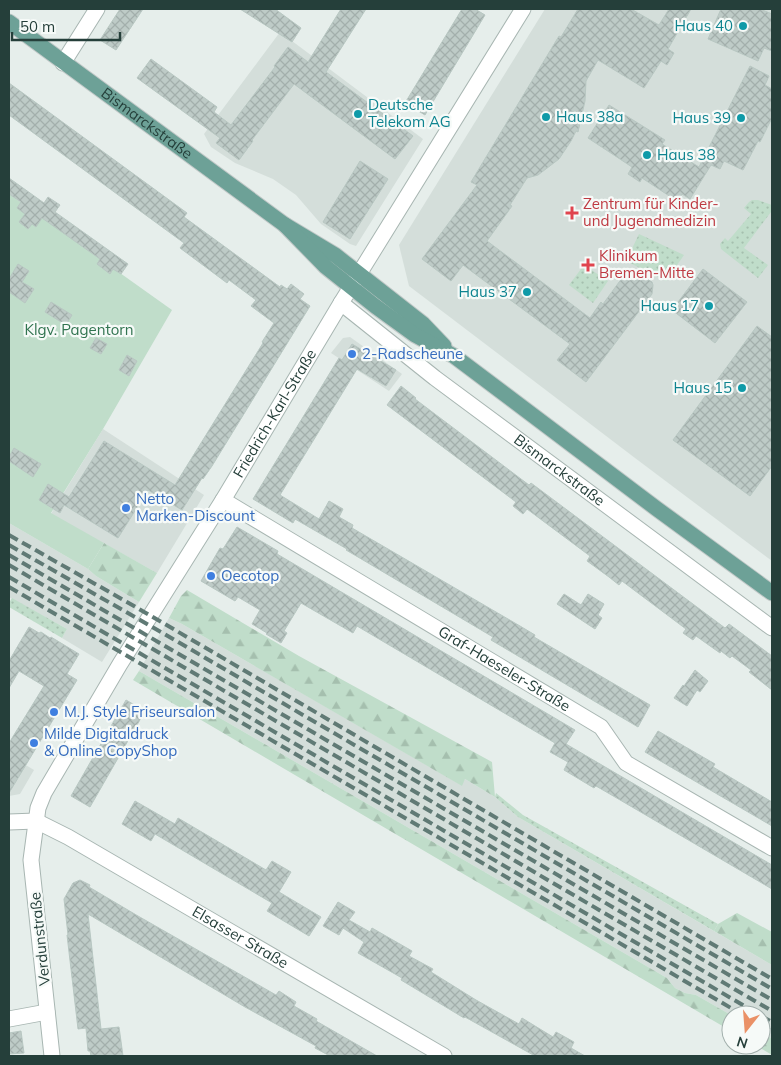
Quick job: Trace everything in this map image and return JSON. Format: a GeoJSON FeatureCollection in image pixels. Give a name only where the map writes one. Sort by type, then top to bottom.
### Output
{"type":"FeatureCollection","features":[{"type":"Feature","properties":{"kind":"main road","name":"Bismarckstraße"},"geometry":{"type":"LineString","coordinates":[[9,22],[285,225],[331,252],[355,281],[424,324],[454,356],[772,594]]}},
{"type":"Feature","properties":{"kind":"street"},"geometry":{"type":"LineString","coordinates":[[63,62],[97,9]]}},
{"type":"Feature","properties":{"kind":"street","name":"Friedrich-Karl-Straße"},"geometry":{"type":"LineString","coordinates":[[36,821],[38,808],[44,793],[120,664],[345,306],[355,281],[523,9]]}},
{"type":"Feature","properties":{"kind":"street","name":"Bismarckstraße"},"geometry":{"type":"LineString","coordinates":[[345,306],[435,378],[772,628]]}},
{"type":"Feature","properties":{"kind":"street","name":"Graf-Haeseler-Straße"},"geometry":{"type":"LineString","coordinates":[[223,500],[601,726],[626,763],[772,848]]}},
{"type":"Feature","properties":{"kind":"street"},"geometry":{"type":"LineString","coordinates":[[9,822],[36,821]]}},
{"type":"Feature","properties":{"kind":"street","name":"Verdunstraße"},"geometry":{"type":"LineString","coordinates":[[36,821],[31,860],[52,1056]]}},
{"type":"Feature","properties":{"kind":"street","name":"Elsasser Straße"},"geometry":{"type":"LineString","coordinates":[[36,821],[68,837],[444,1056]]}},
{"type":"Feature","properties":{"kind":"street"},"geometry":{"type":"LineString","coordinates":[[9,1020],[48,1012]]}},
{"type":"Feature","properties":{"kind":"shaded area","name":"Klinikum Bremen-Mitte"},"geometry":{"type":"Polygon","coordinates":[[[545,9],[772,9],[772,561],[409,286],[399,245],[545,9]]]}},
{"type":"Feature","properties":{"kind":"shaded area"},"geometry":{"type":"Polygon","coordinates":[[[280,32],[423,139],[356,246],[321,224],[296,195],[273,179],[235,163],[211,147],[204,134],[280,32]]]}},
{"type":"Feature","properties":{"kind":"shaded area"},"geometry":{"type":"Polygon","coordinates":[[[350,337],[402,374],[389,391],[331,353],[343,338],[350,337]]]}},
{"type":"Feature","properties":{"kind":"shaded area"},"geometry":{"type":"Polygon","coordinates":[[[103,429],[204,495],[157,573],[51,514],[103,429]]]}},
{"type":"Feature","properties":{"kind":"shaded area"},"geometry":{"type":"Polygon","coordinates":[[[9,523],[88,569],[96,576],[139,602],[102,662],[62,638],[67,629],[9,597],[9,523]]]}},
{"type":"Feature","properties":{"kind":"shaded area"},"geometry":{"type":"Polygon","coordinates":[[[169,618],[461,785],[465,779],[495,797],[518,817],[772,965],[772,1039],[771,1005],[721,1005],[721,1009],[696,995],[685,993],[675,988],[667,978],[139,671],[169,618]]]}},
{"type":"Feature","properties":{"kind":"shaded area"},"geometry":{"type":"Polygon","coordinates":[[[9,755],[34,770],[20,794],[9,796],[9,755]]]}},
{"type":"Feature","properties":{"kind":"green space","name":"Klgv. Pagentorn"},"geometry":{"type":"Polygon","coordinates":[[[9,194],[172,310],[103,429],[51,513],[104,543],[88,569],[9,523],[9,194]]]}},
{"type":"Feature","properties":{"kind":"green space"},"geometry":{"type":"Polygon","coordinates":[[[752,200],[772,205],[772,213],[744,248],[768,265],[758,278],[721,249],[720,244],[725,238],[728,241],[751,214],[744,208],[752,200]]]}},
{"type":"Feature","properties":{"kind":"green space"},"geometry":{"type":"Polygon","coordinates":[[[639,234],[684,255],[666,281],[626,261],[639,234]]]}},
{"type":"Feature","properties":{"kind":"green space"},"geometry":{"type":"Polygon","coordinates":[[[584,265],[608,281],[593,303],[569,285],[584,265]]]}},
{"type":"Feature","properties":{"kind":"green space"},"geometry":{"type":"Polygon","coordinates":[[[104,543],[157,573],[139,602],[96,576],[88,569],[104,543]]]}},
{"type":"Feature","properties":{"kind":"green space"},"geometry":{"type":"Polygon","coordinates":[[[187,590],[299,656],[492,762],[495,797],[465,779],[462,786],[169,618],[181,596],[187,590]]]}},
{"type":"Feature","properties":{"kind":"green space"},"geometry":{"type":"Polygon","coordinates":[[[12,598],[67,629],[62,638],[9,607],[12,598]]]}},
{"type":"Feature","properties":{"kind":"green space"},"geometry":{"type":"Polygon","coordinates":[[[139,671],[667,978],[675,988],[685,993],[696,995],[721,1009],[721,1025],[133,680],[139,671]]]}},
{"type":"Feature","properties":{"kind":"green space"},"geometry":{"type":"Polygon","coordinates":[[[496,793],[523,815],[718,924],[714,931],[518,817],[495,797],[496,793]]]}},
{"type":"Feature","properties":{"kind":"green space"},"geometry":{"type":"Polygon","coordinates":[[[737,913],[772,932],[772,965],[714,931],[718,924],[737,913]]]}},
{"type":"Feature","properties":{"kind":"green space"},"geometry":{"type":"Polygon","coordinates":[[[771,1038],[772,1039],[771,1054],[771,1038]]]}},
{"type":"Feature","properties":{"kind":"building"},"geometry":{"type":"Polygon","coordinates":[[[120,9],[143,9],[116,50],[100,40],[120,9]]]}},
{"type":"Feature","properties":{"kind":"building"},"geometry":{"type":"Polygon","coordinates":[[[240,9],[275,9],[301,28],[292,42],[240,9]]]}},
{"type":"Feature","properties":{"kind":"building"},"geometry":{"type":"Polygon","coordinates":[[[341,9],[366,9],[326,72],[413,136],[395,159],[294,84],[239,160],[216,143],[220,138],[137,78],[151,59],[217,107],[214,112],[231,125],[288,47],[308,62],[341,9]]]}},
{"type":"Feature","properties":{"kind":"building"},"geometry":{"type":"Polygon","coordinates":[[[462,9],[475,9],[485,15],[425,115],[405,103],[462,9]]]}},
{"type":"Feature","properties":{"kind":"building"},"geometry":{"type":"Polygon","coordinates":[[[578,9],[631,9],[659,25],[669,9],[691,9],[668,49],[674,53],[667,65],[661,61],[644,88],[598,60],[586,81],[585,101],[578,132],[576,131],[559,159],[538,175],[527,178],[510,205],[512,206],[487,241],[590,318],[625,274],[634,281],[643,278],[652,282],[652,294],[586,382],[557,360],[570,344],[463,265],[451,281],[422,259],[477,185],[471,182],[559,36],[561,37],[578,9]]]}},
{"type":"Feature","properties":{"kind":"building","name":"Haus 40"},"geometry":{"type":"Polygon","coordinates":[[[721,9],[760,9],[772,14],[772,51],[764,48],[758,61],[708,39],[721,9]]]}},
{"type":"Feature","properties":{"kind":"building"},"geometry":{"type":"Polygon","coordinates":[[[750,66],[769,76],[765,85],[772,89],[772,118],[743,170],[724,161],[720,169],[711,165],[690,199],[682,194],[677,201],[642,178],[640,182],[628,174],[632,167],[588,138],[609,105],[665,140],[662,144],[699,167],[750,66]]]}},
{"type":"Feature","properties":{"kind":"building"},"geometry":{"type":"Polygon","coordinates":[[[9,83],[187,213],[184,217],[280,287],[281,285],[287,289],[291,284],[304,294],[300,299],[310,306],[212,466],[202,478],[182,510],[148,490],[118,538],[64,505],[60,513],[39,500],[48,484],[69,497],[104,441],[175,485],[274,323],[251,306],[256,300],[229,280],[227,283],[180,248],[184,243],[9,115],[9,83]]]}},
{"type":"Feature","properties":{"kind":"building"},"geometry":{"type":"Polygon","coordinates":[[[360,161],[388,179],[350,239],[323,222],[360,161]]]}},
{"type":"Feature","properties":{"kind":"building"},"geometry":{"type":"Polygon","coordinates":[[[9,178],[44,203],[48,197],[60,205],[55,212],[128,264],[121,274],[113,269],[110,274],[97,264],[100,259],[42,218],[36,227],[32,224],[28,229],[19,222],[25,214],[17,208],[21,202],[9,194],[9,178]]]}},
{"type":"Feature","properties":{"kind":"building"},"geometry":{"type":"Polygon","coordinates":[[[18,264],[29,271],[22,282],[34,289],[25,303],[9,292],[9,279],[18,264]]]}},
{"type":"Feature","properties":{"kind":"building","name":"Haus 17"},"geometry":{"type":"Polygon","coordinates":[[[703,269],[747,302],[715,343],[672,310],[703,269]]]}},
{"type":"Feature","properties":{"kind":"building"},"geometry":{"type":"Polygon","coordinates":[[[51,302],[72,315],[66,325],[45,312],[51,302]]]}},
{"type":"Feature","properties":{"kind":"building","name":"Haus 15"},"geometry":{"type":"Polygon","coordinates":[[[757,326],[772,337],[772,466],[750,496],[673,440],[757,326]]]}},
{"type":"Feature","properties":{"kind":"building"},"geometry":{"type":"Polygon","coordinates":[[[96,338],[107,344],[101,354],[90,348],[96,338]]]}},
{"type":"Feature","properties":{"kind":"building"},"geometry":{"type":"Polygon","coordinates":[[[352,344],[396,370],[386,386],[357,369],[280,495],[319,519],[329,501],[343,509],[339,517],[353,525],[352,528],[520,626],[535,635],[534,637],[650,705],[638,727],[491,640],[493,637],[347,549],[295,519],[293,523],[253,499],[339,358],[342,360],[352,344]]]}},
{"type":"Feature","properties":{"kind":"building"},"geometry":{"type":"Polygon","coordinates":[[[127,355],[137,361],[129,376],[119,370],[127,355]]]}},
{"type":"Feature","properties":{"kind":"building"},"geometry":{"type":"Polygon","coordinates":[[[401,386],[415,399],[529,485],[531,483],[725,628],[729,624],[772,656],[772,690],[749,672],[751,670],[732,656],[730,658],[721,651],[720,653],[696,636],[693,640],[683,633],[686,629],[622,581],[619,585],[587,561],[590,556],[527,509],[523,514],[513,506],[516,502],[387,405],[401,386]]]}},
{"type":"Feature","properties":{"kind":"building"},"geometry":{"type":"Polygon","coordinates":[[[14,448],[41,464],[33,477],[9,461],[14,448]]]}},
{"type":"Feature","properties":{"kind":"building"},"geometry":{"type":"Polygon","coordinates":[[[237,527],[278,551],[277,554],[575,730],[566,744],[772,865],[772,889],[596,786],[594,788],[564,770],[568,762],[550,752],[555,743],[357,626],[353,633],[301,603],[284,631],[287,633],[281,643],[266,634],[252,624],[260,610],[238,597],[235,601],[201,581],[220,548],[223,549],[237,527]]]}},
{"type":"Feature","properties":{"kind":"building"},"geometry":{"type":"Polygon","coordinates":[[[564,594],[581,605],[588,594],[604,604],[598,615],[602,618],[595,629],[557,604],[564,594]]]}},
{"type":"Feature","properties":{"kind":"building"},"geometry":{"type":"Polygon","coordinates":[[[29,627],[51,637],[79,654],[67,674],[77,680],[9,793],[9,743],[44,686],[19,671],[9,688],[9,661],[29,627]]]}},
{"type":"Feature","properties":{"kind":"building"},"geometry":{"type":"Polygon","coordinates":[[[695,670],[708,681],[700,692],[697,690],[687,706],[674,698],[695,670]]]}},
{"type":"Feature","properties":{"kind":"building"},"geometry":{"type":"Polygon","coordinates":[[[126,700],[145,711],[90,807],[71,796],[126,700]]]}},
{"type":"Feature","properties":{"kind":"building"},"geometry":{"type":"Polygon","coordinates":[[[658,731],[715,764],[713,767],[772,802],[772,826],[645,752],[658,731]]]}},
{"type":"Feature","properties":{"kind":"building"},"geometry":{"type":"Polygon","coordinates":[[[135,801],[175,824],[178,818],[266,870],[272,861],[291,872],[279,892],[321,917],[309,936],[267,911],[272,903],[155,834],[151,841],[122,824],[135,801]]]}},
{"type":"Feature","properties":{"kind":"building"},"geometry":{"type":"Polygon","coordinates":[[[80,880],[138,916],[276,995],[279,991],[296,1002],[294,1006],[317,1019],[316,1021],[377,1056],[330,1056],[315,1048],[316,1046],[245,1007],[88,914],[101,1029],[119,1027],[123,1056],[91,1056],[90,1051],[88,1051],[86,1028],[78,1029],[64,899],[73,883],[80,880]]]}},
{"type":"Feature","properties":{"kind":"building"},"geometry":{"type":"Polygon","coordinates":[[[338,902],[355,912],[349,920],[370,932],[372,928],[412,951],[409,956],[433,969],[431,972],[519,1024],[522,1018],[553,1037],[556,1032],[574,1042],[571,1048],[585,1056],[535,1056],[464,1018],[401,980],[402,978],[358,953],[364,942],[343,928],[339,935],[323,926],[338,902]]]}},
{"type":"Feature","properties":{"kind":"building"},"geometry":{"type":"Polygon","coordinates":[[[21,1031],[24,1053],[9,1054],[9,1033],[21,1031]]]}},
{"type":"Feature","properties":{"kind":"railway"},"geometry":{"type":"LineString","coordinates":[[9,535],[134,606],[772,979]]}},
{"type":"Feature","properties":{"kind":"railway"},"geometry":{"type":"LineString","coordinates":[[9,545],[772,989]]}},
{"type":"Feature","properties":{"kind":"railway"},"geometry":{"type":"LineString","coordinates":[[9,555],[772,1000]]}},
{"type":"Feature","properties":{"kind":"railway"},"geometry":{"type":"LineString","coordinates":[[9,565],[772,1011]]}},
{"type":"Feature","properties":{"kind":"railway"},"geometry":{"type":"LineString","coordinates":[[9,577],[743,1005]]}},
{"type":"Feature","properties":{"kind":"railway"},"geometry":{"type":"LineString","coordinates":[[9,587],[726,1005]]}},
{"type":"Feature","properties":{"kind":"place","name":"Haus 40"},"geometry":{"type":"Point","coordinates":[743,26]}},
{"type":"Feature","properties":{"kind":"place","name":"Deutsche Telekom AG"},"geometry":{"type":"Point","coordinates":[358,114]}},
{"type":"Feature","properties":{"kind":"place","name":"Haus 38a"},"geometry":{"type":"Point","coordinates":[546,117]}},
{"type":"Feature","properties":{"kind":"place","name":"Haus 39"},"geometry":{"type":"Point","coordinates":[741,118]}},
{"type":"Feature","properties":{"kind":"place","name":"Haus 38"},"geometry":{"type":"Point","coordinates":[647,155]}},
{"type":"Feature","properties":{"kind":"place","name":"Zentrum für Kinder- und Jugendmedizin"},"geometry":{"type":"Point","coordinates":[572,213]}},
{"type":"Feature","properties":{"kind":"place","name":"Klinikum Bremen-Mitte"},"geometry":{"type":"Point","coordinates":[588,265]}},
{"type":"Feature","properties":{"kind":"place","name":"Haus 37"},"geometry":{"type":"Point","coordinates":[527,292]}},
{"type":"Feature","properties":{"kind":"place","name":"Haus 17"},"geometry":{"type":"Point","coordinates":[709,306]}},
{"type":"Feature","properties":{"kind":"place","name":"2-Radscheune"},"geometry":{"type":"Point","coordinates":[352,354]}},
{"type":"Feature","properties":{"kind":"place","name":"Haus 15"},"geometry":{"type":"Point","coordinates":[742,388]}},
{"type":"Feature","properties":{"kind":"place","name":"Netto Marken-Discount"},"geometry":{"type":"Point","coordinates":[126,508]}},
{"type":"Feature","properties":{"kind":"place","name":"Oecotop"},"geometry":{"type":"Point","coordinates":[211,576]}},
{"type":"Feature","properties":{"kind":"place","name":"M.J. Style Friseursalon"},"geometry":{"type":"Point","coordinates":[54,712]}},
{"type":"Feature","properties":{"kind":"place","name":"Milde Digitaldruck & Online CopyShop"},"geometry":{"type":"Point","coordinates":[34,743]}}]}
